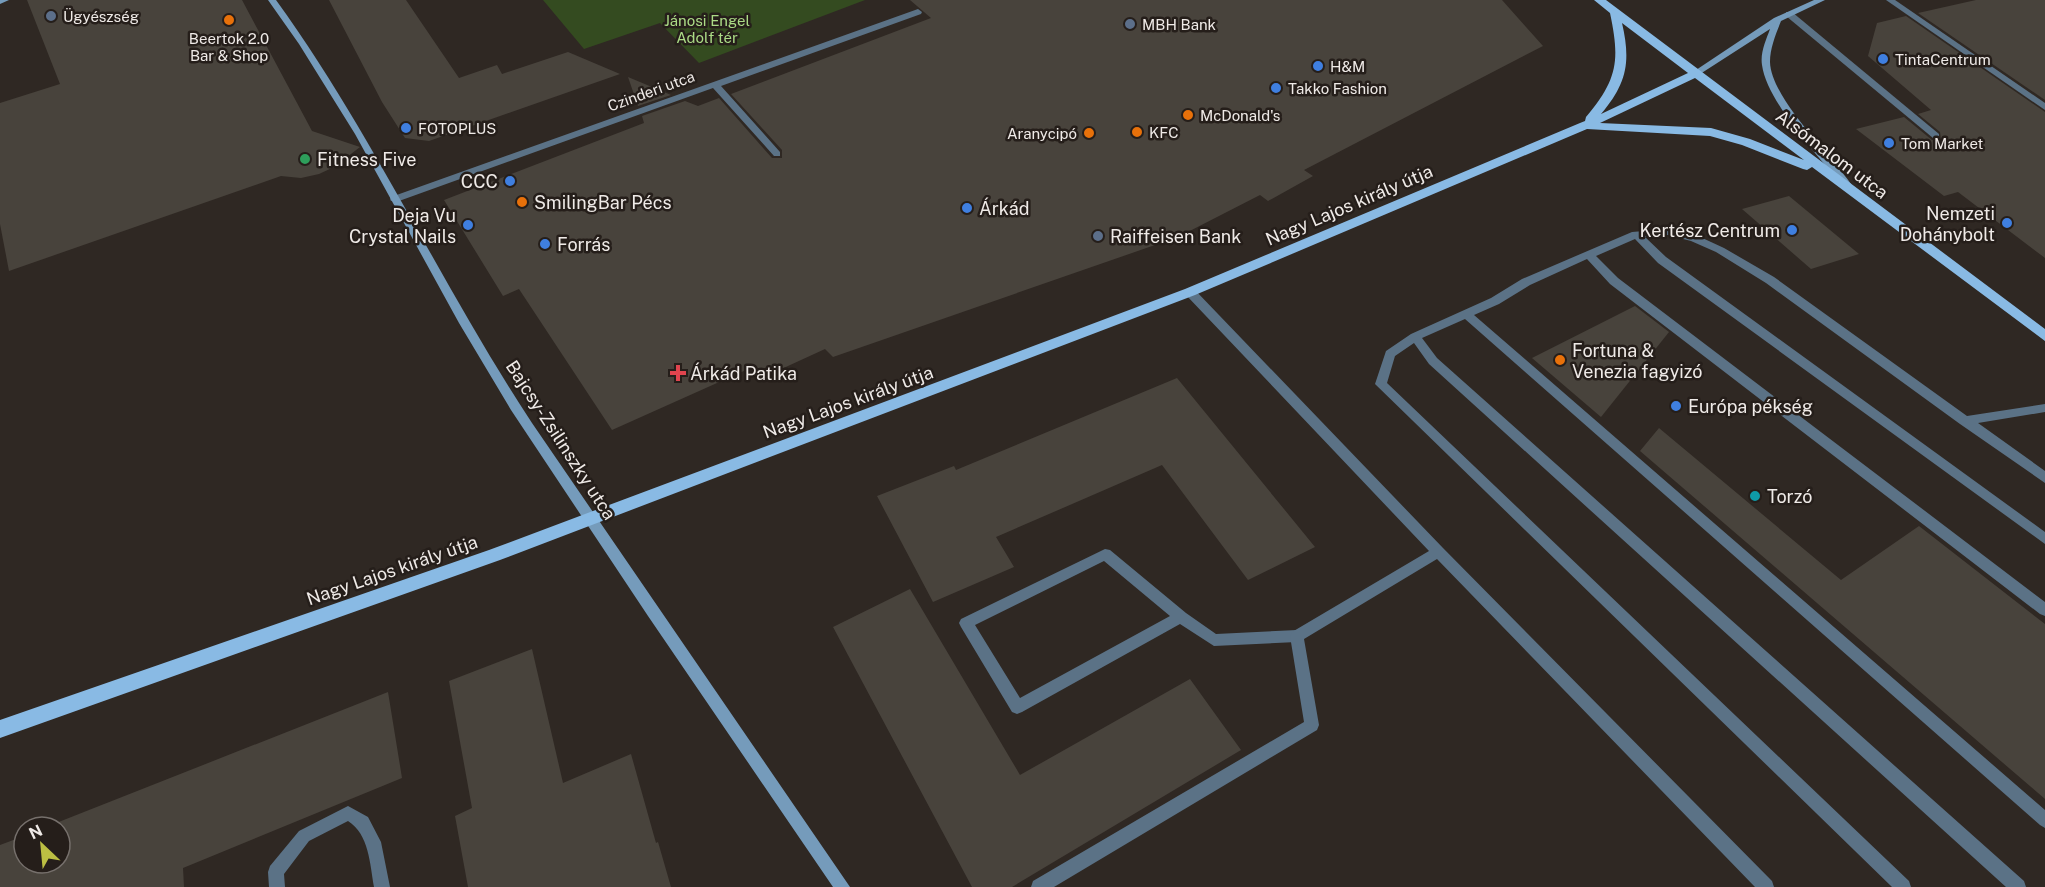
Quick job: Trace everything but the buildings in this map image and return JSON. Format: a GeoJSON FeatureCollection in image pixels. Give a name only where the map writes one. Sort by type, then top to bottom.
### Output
{"type":"FeatureCollection","features":[{"type":"Feature","properties":{"kind":"main road","name":"Alsómalom utca"},"geometry":{"type":"LineString","coordinates":[[1599,0],[1694,74],[2045,336]]}},
{"type":"Feature","properties":{"kind":"main road"},"geometry":{"type":"LineString","coordinates":[[1584,126],[1611,96],[1621,70],[1623,47],[1615,13]]}},
{"type":"Feature","properties":{"kind":"main road","name":"Nagy Lajos király útja"},"geometry":{"type":"LineString","coordinates":[[0,729],[483,559],[858,420],[1190,292],[1584,126],[1694,74]]}},
{"type":"Feature","properties":{"kind":"main road"},"geometry":{"type":"LineString","coordinates":[[1584,126],[1711,132],[1795,159],[1847,187]]}},
{"type":"Feature","properties":{"kind":"street"},"geometry":{"type":"LineString","coordinates":[[0,2],[6,0]]}},
{"type":"Feature","properties":{"kind":"street","name":"Bajcsy-Zsilinszky utca"},"geometry":{"type":"LineString","coordinates":[[272,0],[303,42],[378,166],[490,366],[543,453],[645,604],[843,887]]}},
{"type":"Feature","properties":{"kind":"street"},"geometry":{"type":"LineString","coordinates":[[1694,74],[1777,20],[1821,0]]}},
{"type":"Feature","properties":{"kind":"street"},"geometry":{"type":"LineString","coordinates":[[1890,0],[2045,107]]}},
{"type":"Feature","properties":{"kind":"street","name":"Czinderi utca"},"geometry":{"type":"LineString","coordinates":[[395,199],[918,12]]}},
{"type":"Feature","properties":{"kind":"street"},"geometry":{"type":"LineString","coordinates":[[1789,14],[1936,136]]}},
{"type":"Feature","properties":{"kind":"street"},"geometry":{"type":"LineString","coordinates":[[1777,20],[1768,46],[1766,64],[1774,88],[1847,187]]}},
{"type":"Feature","properties":{"kind":"street"},"geometry":{"type":"LineString","coordinates":[[715,85],[777,154]]}},
{"type":"Feature","properties":{"kind":"street"},"geometry":{"type":"LineString","coordinates":[[1903,887],[1381,384],[1390,354],[1415,337],[1495,301],[1526,282],[1636,234],[1668,232],[1694,238],[1720,250],[1770,280],[2045,478]]}},
{"type":"Feature","properties":{"kind":"street"},"geometry":{"type":"LineString","coordinates":[[1636,234],[1662,260],[2045,539]]}},
{"type":"Feature","properties":{"kind":"street"},"geometry":{"type":"LineString","coordinates":[[1589,255],[1614,281],[2045,610]]}},
{"type":"Feature","properties":{"kind":"street"},"geometry":{"type":"LineString","coordinates":[[1190,292],[1437,552],[1766,887]]}},
{"type":"Feature","properties":{"kind":"street"},"geometry":{"type":"LineString","coordinates":[[1465,313],[2045,820]]}},
{"type":"Feature","properties":{"kind":"street"},"geometry":{"type":"LineString","coordinates":[[1415,337],[1433,361],[2018,887]]}},
{"type":"Feature","properties":{"kind":"street"},"geometry":{"type":"LineString","coordinates":[[1964,421],[2045,408]]}},
{"type":"Feature","properties":{"kind":"street"},"geometry":{"type":"LineString","coordinates":[[1181,617],[1017,707],[966,623],[1105,554],[1181,617],[1214,640],[1297,636],[1437,552]]}},
{"type":"Feature","properties":{"kind":"street"},"geometry":{"type":"LineString","coordinates":[[1039,887],[1312,725],[1297,636]]}},
{"type":"Feature","properties":{"kind":"street"},"geometry":{"type":"LineString","coordinates":[[277,887],[276,872],[304,836],[348,813],[363,822],[373,842],[382,887]]}},
{"type":"Feature","properties":{"kind":"green space","name":"Jánosi Engel Adolf tér"},"geometry":{"type":"Polygon","coordinates":[[[543,0],[865,0],[699,63],[660,23],[584,49],[543,0]]]}},
{"type":"Feature","properties":{"kind":"place","name":"Ügyészség"},"geometry":{"type":"Point","coordinates":[51,16]}},
{"type":"Feature","properties":{"kind":"place","name":"Beertok 2.0 Bar & Shop"},"geometry":{"type":"Point","coordinates":[229,20]}},
{"type":"Feature","properties":{"kind":"place","name":"MBH Bank"},"geometry":{"type":"Point","coordinates":[1130,24]}},
{"type":"Feature","properties":{"kind":"place","name":"TintaCentrum"},"geometry":{"type":"Point","coordinates":[1883,59]}},
{"type":"Feature","properties":{"kind":"place","name":"H&M"},"geometry":{"type":"Point","coordinates":[1318,66]}},
{"type":"Feature","properties":{"kind":"place","name":"Takko Fashion"},"geometry":{"type":"Point","coordinates":[1276,88]}},
{"type":"Feature","properties":{"kind":"place","name":"McDonald's"},"geometry":{"type":"Point","coordinates":[1188,115]}},
{"type":"Feature","properties":{"kind":"place","name":"FOTOPLUS"},"geometry":{"type":"Point","coordinates":[406,128]}},
{"type":"Feature","properties":{"kind":"place","name":"KFC"},"geometry":{"type":"Point","coordinates":[1137,132]}},
{"type":"Feature","properties":{"kind":"place","name":"Aranycipó"},"geometry":{"type":"Point","coordinates":[1089,133]}},
{"type":"Feature","properties":{"kind":"place","name":"Tom Market"},"geometry":{"type":"Point","coordinates":[1889,143]}},
{"type":"Feature","properties":{"kind":"place","name":"Fitness Five"},"geometry":{"type":"Point","coordinates":[305,159]}},
{"type":"Feature","properties":{"kind":"place","name":"CCC"},"geometry":{"type":"Point","coordinates":[510,181]}},
{"type":"Feature","properties":{"kind":"place","name":"SmilingBar Pécs"},"geometry":{"type":"Point","coordinates":[522,202]}},
{"type":"Feature","properties":{"kind":"place","name":"Árkád"},"geometry":{"type":"Point","coordinates":[967,208]}},
{"type":"Feature","properties":{"kind":"place","name":"Nemzeti Dohánybolt"},"geometry":{"type":"Point","coordinates":[2007,223]}},
{"type":"Feature","properties":{"kind":"place","name":"Deja Vu Crystal Nails"},"geometry":{"type":"Point","coordinates":[468,225]}},
{"type":"Feature","properties":{"kind":"place","name":"Kertész Centrum"},"geometry":{"type":"Point","coordinates":[1792,230]}},
{"type":"Feature","properties":{"kind":"place","name":"Raiffeisen Bank"},"geometry":{"type":"Point","coordinates":[1098,236]}},
{"type":"Feature","properties":{"kind":"place","name":"Forrás"},"geometry":{"type":"Point","coordinates":[545,244]}},
{"type":"Feature","properties":{"kind":"place","name":"Fortuna & Venezia fagyizó"},"geometry":{"type":"Point","coordinates":[1560,360]}},
{"type":"Feature","properties":{"kind":"place","name":"Árkád Patika"},"geometry":{"type":"Point","coordinates":[678,373]}},
{"type":"Feature","properties":{"kind":"place","name":"Európa pékség"},"geometry":{"type":"Point","coordinates":[1676,406]}},
{"type":"Feature","properties":{"kind":"place","name":"Torzó"},"geometry":{"type":"Point","coordinates":[1755,496]}}]}
